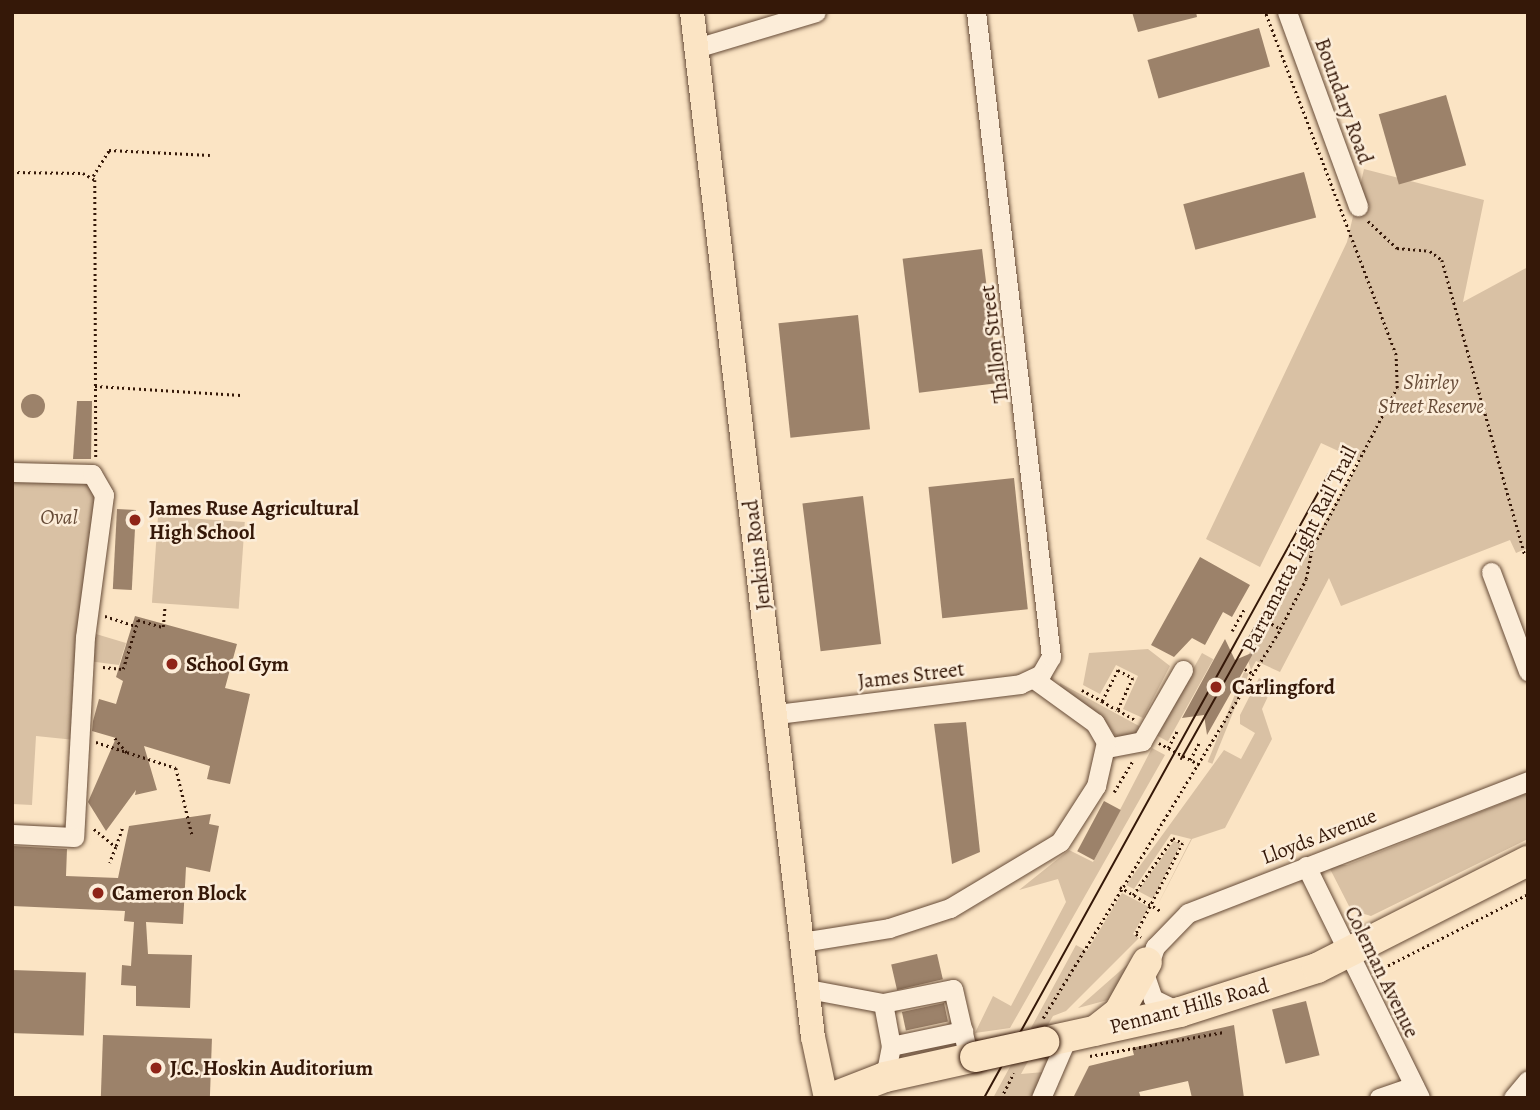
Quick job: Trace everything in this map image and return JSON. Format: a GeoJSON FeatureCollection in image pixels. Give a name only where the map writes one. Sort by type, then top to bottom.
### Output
{"type":"FeatureCollection","features":[{"type":"Feature","properties":{"kind":"highway","name":"Pennant Hills Road"},"geometry":{"type":"LineString","coordinates":[[829,1098],[876,1085],[969,1049],[1066,1038],[1180,1012],[1347,954],[1528,861]]}},
{"type":"Feature","properties":{"kind":"highway"},"geometry":{"type":"LineString","coordinates":[[1066,1038],[1119,1013],[1145,950]]}},
{"type":"Feature","properties":{"kind":"main road","name":"Jenkins Road"},"geometry":{"type":"LineString","coordinates":[[692,12],[802,942],[808,989],[829,1098]]}},
{"type":"Feature","properties":{"kind":"street"},"geometry":{"type":"LineString","coordinates":[[696,48],[816,12]]}},
{"type":"Feature","properties":{"kind":"street","name":"Thallon Street"},"geometry":{"type":"LineString","coordinates":[[976,12],[1052,634],[1040,674]]}},
{"type":"Feature","properties":{"kind":"street","name":"Boundary Road"},"geometry":{"type":"LineString","coordinates":[[1287,12],[1358,206]]}},
{"type":"Feature","properties":{"kind":"street"},"geometry":{"type":"LineString","coordinates":[[12,472],[96,475],[104,495],[89,611],[74,837],[12,834]]}},
{"type":"Feature","properties":{"kind":"street"},"geometry":{"type":"LineString","coordinates":[[1491,572],[1528,671]]}},
{"type":"Feature","properties":{"kind":"street"},"geometry":{"type":"LineString","coordinates":[[1107,748],[1142,741],[1183,670]]}},
{"type":"Feature","properties":{"kind":"street"},"geometry":{"type":"LineString","coordinates":[[802,942],[889,928],[999,884],[1067,834],[1096,786],[1107,748],[1095,723],[1040,674]]}},
{"type":"Feature","properties":{"kind":"street","name":"James Street"},"geometry":{"type":"LineString","coordinates":[[776,714],[1040,674]]}},
{"type":"Feature","properties":{"kind":"street","name":"Lloyds Avenue"},"geometry":{"type":"LineString","coordinates":[[1145,950],[1188,912],[1528,781]]}},
{"type":"Feature","properties":{"kind":"street","name":"Coleman Avenue"},"geometry":{"type":"LineString","coordinates":[[1306,866],[1347,954],[1418,1092]]}},
{"type":"Feature","properties":{"kind":"street"},"geometry":{"type":"LineString","coordinates":[[1145,950],[1149,994],[1180,1012]]}},
{"type":"Feature","properties":{"kind":"street"},"geometry":{"type":"LineString","coordinates":[[808,989],[883,1003],[953,989],[969,1049],[891,1046]]}},
{"type":"Feature","properties":{"kind":"street"},"geometry":{"type":"LineString","coordinates":[[876,1085],[891,1046],[883,1003]]}},
{"type":"Feature","properties":{"kind":"street"},"geometry":{"type":"LineString","coordinates":[[1041,1098],[1066,1038]]}},
{"type":"Feature","properties":{"kind":"street"},"geometry":{"type":"LineString","coordinates":[[1513,1098],[1528,1080]]}},
{"type":"Feature","properties":{"kind":"street"},"geometry":{"type":"LineString","coordinates":[[1378,1098],[1418,1092]]}},
{"type":"Feature","properties":{"kind":"path","name":"Parramatta Light Rail Trail"},"geometry":{"type":"LineString","coordinates":[[1066,1038],[1119,887],[1202,766],[1280,629],[1306,579],[1312,549],[1397,388],[1396,355],[1339,212],[1265,12]]}},
{"type":"Feature","properties":{"kind":"path"},"geometry":{"type":"LineString","coordinates":[[96,475],[93,176],[109,150],[210,155]]}},
{"type":"Feature","properties":{"kind":"path"},"geometry":{"type":"LineString","coordinates":[[12,172],[93,176]]}},
{"type":"Feature","properties":{"kind":"path"},"geometry":{"type":"LineString","coordinates":[[1358,206],[1389,243],[1430,251],[1441,260],[1525,556]]}},
{"type":"Feature","properties":{"kind":"path"},"geometry":{"type":"LineString","coordinates":[[95,386],[241,395]]}},
{"type":"Feature","properties":{"kind":"path"},"geometry":{"type":"LineString","coordinates":[[103,667],[123,668],[138,620],[163,626],[165,604]]}},
{"type":"Feature","properties":{"kind":"path"},"geometry":{"type":"LineString","coordinates":[[1232,631],[1245,608]]}},
{"type":"Feature","properties":{"kind":"path"},"geometry":{"type":"LineString","coordinates":[[89,611],[136,626]]}},
{"type":"Feature","properties":{"kind":"path"},"geometry":{"type":"LineString","coordinates":[[1254,643],[1267,621],[1280,629]]}},
{"type":"Feature","properties":{"kind":"path"},"geometry":{"type":"LineString","coordinates":[[1245,669],[1254,674]]}},
{"type":"Feature","properties":{"kind":"path"},"geometry":{"type":"LineString","coordinates":[[1102,701],[1118,670],[1133,678],[1118,710]]}},
{"type":"Feature","properties":{"kind":"path"},"geometry":{"type":"LineString","coordinates":[[1078,687],[1140,723]]}},
{"type":"Feature","properties":{"kind":"path"},"geometry":{"type":"LineString","coordinates":[[1177,731],[1168,748],[1202,766]]}},
{"type":"Feature","properties":{"kind":"path"},"geometry":{"type":"LineString","coordinates":[[115,737],[127,753]]}},
{"type":"Feature","properties":{"kind":"path"},"geometry":{"type":"LineString","coordinates":[[80,739],[178,770],[192,835]]}},
{"type":"Feature","properties":{"kind":"path"},"geometry":{"type":"LineString","coordinates":[[1190,760],[1199,743]]}},
{"type":"Feature","properties":{"kind":"path"},"geometry":{"type":"LineString","coordinates":[[1112,795],[1134,759]]}},
{"type":"Feature","properties":{"kind":"path"},"geometry":{"type":"LineString","coordinates":[[116,846],[123,826]]}},
{"type":"Feature","properties":{"kind":"path"},"geometry":{"type":"LineString","coordinates":[[1133,895],[1172,838],[1184,843],[1136,934],[1145,950]]}},
{"type":"Feature","properties":{"kind":"path"},"geometry":{"type":"LineString","coordinates":[[110,863],[113,856]]}},
{"type":"Feature","properties":{"kind":"path"},"geometry":{"type":"LineString","coordinates":[[1119,887],[1161,911]]}},
{"type":"Feature","properties":{"kind":"path"},"geometry":{"type":"LineString","coordinates":[[1382,975],[1383,968],[1528,894]]}},
{"type":"Feature","properties":{"kind":"path"},"geometry":{"type":"LineString","coordinates":[[1066,1038],[1094,1060],[1224,1032]]}},
{"type":"Feature","properties":{"kind":"path"},"geometry":{"type":"LineString","coordinates":[[1000,1098],[1020,1062]]}},
{"type":"Feature","properties":{"kind":"green space","name":"Shirley Street Reserve"},"geometry":{"type":"Polygon","coordinates":[[[1364,169],[1484,200],[1463,302],[1528,267],[1528,548],[1516,553],[1510,540],[1341,606],[1329,578],[1280,672],[1256,661],[1251,670],[1247,657],[1360,461],[1321,443],[1260,567],[1206,539],[1347,242],[1364,169]]]}},
{"type":"Feature","properties":{"kind":"green space","name":"Oval"},"geometry":{"type":"Polygon","coordinates":[[[12,480],[85,481],[96,490],[75,740],[36,736],[32,805],[12,804],[12,480]]]}},
{"type":"Feature","properties":{"kind":"green space"},"geometry":{"type":"Polygon","coordinates":[[[158,516],[245,522],[239,609],[152,603],[158,516]]]}},
{"type":"Feature","properties":{"kind":"green space"},"geometry":{"type":"Polygon","coordinates":[[[96,634],[126,643],[119,665],[88,661],[96,634]]]}},
{"type":"Feature","properties":{"kind":"green space"},"geometry":{"type":"Polygon","coordinates":[[[1148,649],[1170,666],[1143,718],[1123,709],[1138,676],[1116,665],[1100,694],[1083,685],[1089,653],[1148,649]]]}},
{"type":"Feature","properties":{"kind":"green space"},"geometry":{"type":"Polygon","coordinates":[[[1202,653],[1213,659],[1168,742],[1156,735],[1202,653]]]}},
{"type":"Feature","properties":{"kind":"green space"},"geometry":{"type":"Polygon","coordinates":[[[1244,672],[1249,674],[1212,764],[1208,762],[1244,672]]]}},
{"type":"Feature","properties":{"kind":"green space"},"geometry":{"type":"Polygon","coordinates":[[[1259,678],[1273,686],[1262,709],[1272,739],[1225,828],[1192,839],[1155,910],[1191,839],[1171,834],[1134,889],[1126,885],[1224,750],[1241,759],[1255,733],[1240,724],[1240,715],[1259,678]]]}},
{"type":"Feature","properties":{"kind":"green space"},"geometry":{"type":"Polygon","coordinates":[[[1060,683],[1139,726],[1140,732],[1123,739],[1114,734],[1102,716],[1059,692],[1060,683]]]}},
{"type":"Feature","properties":{"kind":"green space"},"geometry":{"type":"Polygon","coordinates":[[[1152,748],[1165,755],[1010,1028],[975,1033],[993,996],[1011,1006],[1066,902],[1058,879],[1019,890],[1069,850],[1093,862],[1152,748]]]}},
{"type":"Feature","properties":{"kind":"green space"},"geometry":{"type":"Polygon","coordinates":[[[1528,793],[1528,839],[1371,916],[1351,910],[1328,865],[1347,865],[1528,793]]]}},
{"type":"Feature","properties":{"kind":"green space"},"geometry":{"type":"Polygon","coordinates":[[[1174,841],[1181,844],[1153,899],[1138,891],[1174,841]]]}},
{"type":"Feature","properties":{"kind":"green space"},"geometry":{"type":"Polygon","coordinates":[[[1122,893],[1149,907],[1133,934],[1139,938],[1066,1011],[1053,1016],[1021,1074],[1044,1072],[1031,1098],[993,1098],[1076,945],[1087,951],[1122,893]]]}},
{"type":"Feature","properties":{"kind":"green space"},"geometry":{"type":"Polygon","coordinates":[[[1128,964],[1119,997],[1078,1008],[1128,964]]]}},
{"type":"Feature","properties":{"kind":"building"},"geometry":{"type":"Polygon","coordinates":[[[1132,12],[1196,12],[1197,17],[1138,32],[1132,12]]]}},
{"type":"Feature","properties":{"kind":"building"},"geometry":{"type":"Polygon","coordinates":[[[1259,28],[1270,66],[1159,98],[1147,60],[1259,28]]]}},
{"type":"Feature","properties":{"kind":"building"},"geometry":{"type":"Polygon","coordinates":[[[1446,95],[1466,165],[1399,184],[1379,114],[1446,95]]]}},
{"type":"Feature","properties":{"kind":"building"},"geometry":{"type":"Polygon","coordinates":[[[1304,172],[1316,217],[1195,250],[1183,204],[1304,172]]]}},
{"type":"Feature","properties":{"kind":"building"},"geometry":{"type":"Polygon","coordinates":[[[982,249],[998,383],[919,393],[903,259],[982,249]]]}},
{"type":"Feature","properties":{"kind":"building"},"geometry":{"type":"Polygon","coordinates":[[[858,315],[870,429],[790,438],[778,323],[858,315]]]}},
{"type":"Feature","properties":{"kind":"building"},"geometry":{"type":"Polygon","coordinates":[[[33,394],[41,398],[45,406],[41,414],[33,418],[25,414],[21,406],[25,398],[33,394]]]}},
{"type":"Feature","properties":{"kind":"building"},"geometry":{"type":"Polygon","coordinates":[[[77,401],[92,401],[91,459],[73,459],[77,401]]]}},
{"type":"Feature","properties":{"kind":"building"},"geometry":{"type":"Polygon","coordinates":[[[1014,478],[1028,609],[942,618],[928,487],[1014,478]]]}},
{"type":"Feature","properties":{"kind":"building"},"geometry":{"type":"Polygon","coordinates":[[[863,496],[881,644],[821,651],[802,503],[863,496]]]}},
{"type":"Feature","properties":{"kind":"building"},"geometry":{"type":"Polygon","coordinates":[[[117,509],[136,510],[132,590],[113,589],[117,509]]]}},
{"type":"Feature","properties":{"kind":"building"},"geometry":{"type":"Polygon","coordinates":[[[1200,557],[1250,585],[1232,617],[1223,612],[1205,645],[1192,638],[1174,657],[1151,645],[1200,557]]]}},
{"type":"Feature","properties":{"kind":"building"},"geometry":{"type":"Polygon","coordinates":[[[135,616],[237,644],[225,688],[250,694],[230,784],[207,779],[210,766],[144,746],[157,790],[135,795],[136,790],[106,831],[88,802],[116,738],[92,731],[93,721],[99,699],[116,704],[123,681],[116,677],[135,616]]]}},
{"type":"Feature","properties":{"kind":"building"},"geometry":{"type":"Polygon","coordinates":[[[1225,639],[1235,660],[1254,652],[1207,735],[1204,715],[1182,718],[1225,639]]]}},
{"type":"Feature","properties":{"kind":"building"},"geometry":{"type":"Polygon","coordinates":[[[966,722],[980,852],[952,864],[934,724],[966,722]]]}},
{"type":"Feature","properties":{"kind":"building"},"geometry":{"type":"Polygon","coordinates":[[[1104,801],[1121,810],[1094,860],[1077,851],[1104,801]]]}},
{"type":"Feature","properties":{"kind":"building"},"geometry":{"type":"Polygon","coordinates":[[[211,814],[209,824],[219,826],[210,872],[186,867],[183,924],[146,922],[148,954],[192,955],[190,1008],[136,1006],[136,986],[121,985],[122,965],[131,966],[134,922],[124,921],[125,911],[12,906],[12,846],[67,849],[66,876],[118,878],[129,826],[211,814]]]}},
{"type":"Feature","properties":{"kind":"building"},"geometry":{"type":"Polygon","coordinates":[[[937,954],[943,979],[897,990],[891,965],[937,954]]]}},
{"type":"Feature","properties":{"kind":"building"},"geometry":{"type":"Polygon","coordinates":[[[12,970],[86,973],[84,1036],[12,1033],[12,970]]]}},
{"type":"Feature","properties":{"kind":"building"},"geometry":{"type":"Polygon","coordinates":[[[1306,1001],[1320,1055],[1286,1064],[1272,1009],[1306,1001]]]}},
{"type":"Feature","properties":{"kind":"building"},"geometry":{"type":"Polygon","coordinates":[[[944,1003],[948,1022],[906,1031],[902,1012],[944,1003]]]}},
{"type":"Feature","properties":{"kind":"building"},"geometry":{"type":"Polygon","coordinates":[[[1234,1025],[1244,1098],[1192,1098],[1188,1081],[1139,1092],[1141,1098],[1073,1098],[1089,1066],[1134,1055],[1132,1048],[1234,1025]]]}},
{"type":"Feature","properties":{"kind":"building","name":"J.C. Hoskin Auditorium"},"geometry":{"type":"Polygon","coordinates":[[[103,1035],[212,1039],[210,1098],[101,1098],[103,1035]]]}},
{"type":"Feature","properties":{"kind":"tram line"},"geometry":{"type":"LineString","coordinates":[[984,1098],[1329,473]]}},
{"type":"Feature","properties":{"kind":"tram line"},"geometry":{"type":"LineString","coordinates":[[1181,759],[1272,597]]}},
{"type":"Feature","properties":{"kind":"place","name":"James Ruse Agricultural High School"},"geometry":{"type":"Point","coordinates":[135,520]}},
{"type":"Feature","properties":{"kind":"place","name":"School Gym"},"geometry":{"type":"Point","coordinates":[172,664]}},
{"type":"Feature","properties":{"kind":"place","name":"Carlingford"},"geometry":{"type":"Point","coordinates":[1216,687]}},
{"type":"Feature","properties":{"kind":"place","name":"Cameron Block"},"geometry":{"type":"Point","coordinates":[98,893]}},
{"type":"Feature","properties":{"kind":"place","name":"J.C. Hoskin Auditorium"},"geometry":{"type":"Point","coordinates":[156,1068]}}]}
